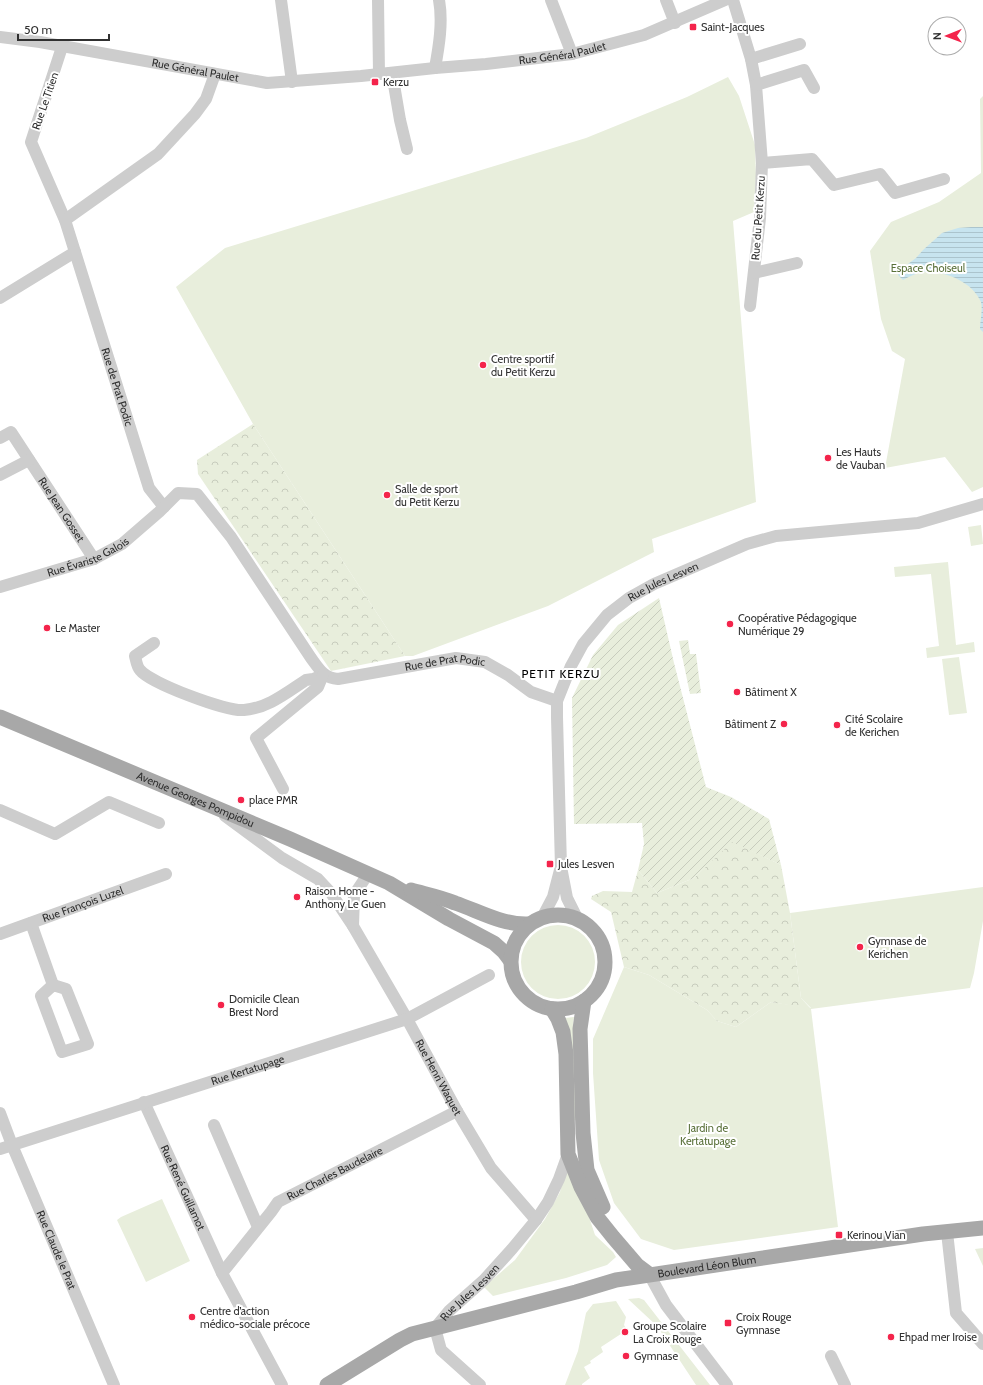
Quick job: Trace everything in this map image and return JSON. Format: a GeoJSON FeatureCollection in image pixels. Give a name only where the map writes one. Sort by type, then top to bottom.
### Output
{"type":"FeatureCollection","features":[{"type":"Feature","properties":{"kind":"main road","name":"Avenue Georges Pompidou"},"geometry":{"type":"LineString","coordinates":[[0,717],[212,806],[389,883],[454,902],[503,921],[528,924]]}},
{"type":"Feature","properties":{"kind":"main road","name":"Avenue Georges Pompidou"},"geometry":{"type":"LineString","coordinates":[[389,883],[449,919],[494,943],[510,960]]}},
{"type":"Feature","properties":{"kind":"main road"},"geometry":{"type":"LineString","coordinates":[[560,914],[577,918],[588,924],[602,945],[605,957],[605,970],[601,982],[594,993],[584,1001],[574,1006],[563,1009],[552,1009],[540,1006],[522,993],[515,983],[511,972],[510,960],[511,950],[515,940],[528,924],[543,916],[560,914]]}},
{"type":"Feature","properties":{"kind":"main road"},"geometry":{"type":"LineString","coordinates":[[584,1001],[580,1029],[580,1050],[582,1133],[587,1170],[603,1207],[622,1235],[647,1266],[648,1274]]}},
{"type":"Feature","properties":{"kind":"main road","name":"Rue Jules Lesven"},"geometry":{"type":"LineString","coordinates":[[552,1009],[563,1032],[566,1054],[568,1154],[582,1187],[597,1216],[613,1238],[637,1265],[648,1274]]}},
{"type":"Feature","properties":{"kind":"main road","name":"Boulevard Léon Blum"},"geometry":{"type":"LineString","coordinates":[[435,1328],[576,1292],[616,1280],[648,1274],[923,1234],[983,1228]]}},
{"type":"Feature","properties":{"kind":"main road","name":"Rue Jules Lesven"},"geometry":{"type":"LineString","coordinates":[[327,1385],[400,1340],[412,1334],[435,1328]]}},
{"type":"Feature","properties":{"kind":"street"},"geometry":{"type":"LineString","coordinates":[[281,0],[292,82]]}},
{"type":"Feature","properties":{"kind":"street"},"geometry":{"type":"LineString","coordinates":[[378,0],[379,74]]}},
{"type":"Feature","properties":{"kind":"street"},"geometry":{"type":"LineString","coordinates":[[435,68],[440,36],[441,11],[439,0]]}},
{"type":"Feature","properties":{"kind":"street"},"geometry":{"type":"LineString","coordinates":[[551,0],[572,54]]}},
{"type":"Feature","properties":{"kind":"street"},"geometry":{"type":"LineString","coordinates":[[666,0],[675,23]]}},
{"type":"Feature","properties":{"kind":"street","name":"Rue Général Paulet"},"geometry":{"type":"LineString","coordinates":[[0,37],[267,84],[486,64],[572,54],[644,35],[675,23],[725,0]]}},
{"type":"Feature","properties":{"kind":"street","name":"Rue du Petit Kerzu"},"geometry":{"type":"LineString","coordinates":[[733,0],[751,58],[756,85],[762,163],[760,218],[750,306]]}},
{"type":"Feature","properties":{"kind":"street"},"geometry":{"type":"LineString","coordinates":[[751,58],[800,44]]}},
{"type":"Feature","properties":{"kind":"street","name":"Rue Le Titien"},"geometry":{"type":"LineString","coordinates":[[62,47],[31,142],[65,220]]}},
{"type":"Feature","properties":{"kind":"street"},"geometry":{"type":"LineString","coordinates":[[756,85],[804,70],[814,88]]}},
{"type":"Feature","properties":{"kind":"street"},"geometry":{"type":"LineString","coordinates":[[392,73],[400,120],[407,148]]}},
{"type":"Feature","properties":{"kind":"street"},"geometry":{"type":"LineString","coordinates":[[65,220],[158,154],[195,114],[206,99],[215,74]]}},
{"type":"Feature","properties":{"kind":"street","name":"Rue du Petit Kerzu"},"geometry":{"type":"LineString","coordinates":[[762,163],[812,159],[834,185],[880,174],[895,193],[944,179]]}},
{"type":"Feature","properties":{"kind":"street","name":"Rue de Prat Podic"},"geometry":{"type":"LineString","coordinates":[[65,220],[149,488],[164,507]]}},
{"type":"Feature","properties":{"kind":"street"},"geometry":{"type":"LineString","coordinates":[[0,298],[76,252]]}},
{"type":"Feature","properties":{"kind":"street","name":"Rue du Petit Kerzu"},"geometry":{"type":"LineString","coordinates":[[754,272],[797,263]]}},
{"type":"Feature","properties":{"kind":"street","name":"Rue Jean Gosset"},"geometry":{"type":"LineString","coordinates":[[0,438],[11,432],[94,559]]}},
{"type":"Feature","properties":{"kind":"street"},"geometry":{"type":"LineString","coordinates":[[0,475],[28,460]]}},
{"type":"Feature","properties":{"kind":"street"},"geometry":{"type":"LineString","coordinates":[[164,507],[178,493],[197,494],[231,537],[323,674]]}},
{"type":"Feature","properties":{"kind":"street","name":"Rue Jules Lesven"},"geometry":{"type":"LineString","coordinates":[[577,918],[567,898],[561,867],[557,717],[558,701],[571,666],[584,644],[607,615],[629,598],[654,584],[747,544],[776,536],[918,523],[983,504]]}},
{"type":"Feature","properties":{"kind":"street","name":"Rue Évariste Galois"},"geometry":{"type":"LineString","coordinates":[[0,587],[94,559],[122,544],[164,507]]}},
{"type":"Feature","properties":{"kind":"street"},"geometry":{"type":"LineString","coordinates":[[154,643],[135,656],[139,670],[152,680],[216,706],[242,710],[265,706],[306,680],[323,674]]}},
{"type":"Feature","properties":{"kind":"street","name":"Rue de Prat Podic"},"geometry":{"type":"LineString","coordinates":[[323,674],[331,678],[338,679],[456,658],[485,662],[508,675],[532,692],[558,701]]}},
{"type":"Feature","properties":{"kind":"street"},"geometry":{"type":"LineString","coordinates":[[283,789],[256,738],[318,688],[323,674]]}},
{"type":"Feature","properties":{"kind":"street"},"geometry":{"type":"LineString","coordinates":[[0,810],[55,834],[109,802],[159,823]]}},
{"type":"Feature","properties":{"kind":"street","name":"Rue Henri Waquet"},"geometry":{"type":"LineString","coordinates":[[212,806],[282,858],[318,879],[331,893],[353,926],[457,1111],[491,1168],[536,1220]]}},
{"type":"Feature","properties":{"kind":"street","name":"Rue Jules Lesven"},"geometry":{"type":"LineString","coordinates":[[543,916],[553,896],[561,867]]}},
{"type":"Feature","properties":{"kind":"street","name":"Rue François Luzel"},"geometry":{"type":"LineString","coordinates":[[0,934],[166,874]]}},
{"type":"Feature","properties":{"kind":"street"},"geometry":{"type":"LineString","coordinates":[[353,926],[354,895],[368,874]]}},
{"type":"Feature","properties":{"kind":"street"},"geometry":{"type":"LineString","coordinates":[[331,893],[343,896],[354,895]]}},
{"type":"Feature","properties":{"kind":"street"},"geometry":{"type":"LineString","coordinates":[[31,923],[53,985]]}},
{"type":"Feature","properties":{"kind":"street","name":"Rue Kertatupage"},"geometry":{"type":"LineString","coordinates":[[0,1149],[144,1102],[407,1020],[489,976]]}},
{"type":"Feature","properties":{"kind":"street"},"geometry":{"type":"LineString","coordinates":[[53,985],[66,989],[88,1044],[62,1052],[42,996],[53,985]]}},
{"type":"Feature","properties":{"kind":"street","name":"Rue René Guillamot"},"geometry":{"type":"LineString","coordinates":[[144,1102],[222,1273]]}},
{"type":"Feature","properties":{"kind":"street","name":"Rue Charles Baudelaire"},"geometry":{"type":"LineString","coordinates":[[222,1273],[278,1202],[457,1111]]}},
{"type":"Feature","properties":{"kind":"street","name":"Rue Claude le Prat"},"geometry":{"type":"LineString","coordinates":[[0,1114],[114,1385]]}},
{"type":"Feature","properties":{"kind":"street"},"geometry":{"type":"LineString","coordinates":[[214,1125],[258,1227]]}},
{"type":"Feature","properties":{"kind":"street","name":"Rue Jules Lesven"},"geometry":{"type":"LineString","coordinates":[[435,1328],[449,1311],[484,1280],[536,1220],[548,1202],[559,1179],[568,1154]]}},
{"type":"Feature","properties":{"kind":"street"},"geometry":{"type":"LineString","coordinates":[[947,1232],[956,1314],[983,1344]]}},
{"type":"Feature","properties":{"kind":"street"},"geometry":{"type":"LineString","coordinates":[[222,1273],[279,1381]]}},
{"type":"Feature","properties":{"kind":"street"},"geometry":{"type":"LineString","coordinates":[[648,1274],[666,1305],[727,1385]]}},
{"type":"Feature","properties":{"kind":"street"},"geometry":{"type":"LineString","coordinates":[[435,1328],[441,1350],[480,1385]]}},
{"type":"Feature","properties":{"kind":"street"},"geometry":{"type":"LineString","coordinates":[[831,1356],[845,1385]]}},
{"type":"Feature","properties":{"kind":"green space","name":"Centre sportif du Petit Kerzu"},"geometry":{"type":"Polygon","coordinates":[[[728,77],[739,96],[755,145],[756,176],[754,212],[733,221],[756,502],[652,539],[654,552],[548,606],[413,656],[405,656],[253,424],[176,287],[225,248],[586,138],[687,97],[728,77]]]}},
{"type":"Feature","properties":{"kind":"green space","name":"Espace Choiseul"},"geometry":{"type":"Polygon","coordinates":[[[983,96],[983,487],[972,492],[945,457],[885,468],[905,359],[892,351],[881,319],[870,251],[891,222],[939,202],[981,173],[980,99],[983,96]]]}},
{"type":"Feature","properties":{"kind":"green space"},"geometry":{"type":"Polygon","coordinates":[[[253,424],[405,656],[331,671],[198,474],[197,460],[253,424]]]}},
{"type":"Feature","properties":{"kind":"green space"},"geometry":{"type":"Polygon","coordinates":[[[981,525],[983,544],[971,546],[968,527],[981,525]]]}},
{"type":"Feature","properties":{"kind":"green space"},"geometry":{"type":"Polygon","coordinates":[[[948,562],[956,645],[974,642],[975,652],[927,658],[926,648],[939,646],[931,574],[895,577],[894,567],[948,562]]]}},
{"type":"Feature","properties":{"kind":"green space"},"geometry":{"type":"Polygon","coordinates":[[[659,598],[706,787],[731,797],[769,819],[781,865],[732,842],[694,878],[657,893],[638,870],[644,844],[642,823],[574,824],[572,698],[593,655],[618,625],[659,598]]]}},
{"type":"Feature","properties":{"kind":"green space"},"geometry":{"type":"Polygon","coordinates":[[[688,640],[690,654],[696,654],[701,693],[690,694],[679,641],[688,640]]]}},
{"type":"Feature","properties":{"kind":"green space"},"geometry":{"type":"Polygon","coordinates":[[[959,657],[967,713],[949,715],[942,659],[959,657]]]}},
{"type":"Feature","properties":{"kind":"green space"},"geometry":{"type":"Polygon","coordinates":[[[732,841],[781,865],[790,913],[801,998],[811,1009],[771,1002],[736,1027],[717,1021],[707,1010],[649,975],[624,967],[611,912],[591,899],[592,896],[603,891],[632,892],[638,870],[657,893],[694,878],[732,841]]]}},
{"type":"Feature","properties":{"kind":"green space","name":"Jardin de Kertatupage"},"geometry":{"type":"Polygon","coordinates":[[[983,887],[983,921],[970,988],[811,1009],[838,1227],[674,1250],[641,1239],[614,1203],[599,1160],[593,1073],[593,1039],[624,967],[649,975],[707,1010],[717,1021],[736,1027],[771,1002],[811,1008],[801,998],[790,913],[983,887]]]}},
{"type":"Feature","properties":{"kind":"green space"},"geometry":{"type":"Polygon","coordinates":[[[558,925],[579,931],[589,941],[595,962],[589,983],[579,993],[558,999],[537,993],[527,983],[521,962],[527,941],[537,931],[558,925]]]}},
{"type":"Feature","properties":{"kind":"green space"},"geometry":{"type":"Polygon","coordinates":[[[574,1017],[576,1120],[573,1120],[565,1018],[574,1017]]]}},
{"type":"Feature","properties":{"kind":"green space"},"geometry":{"type":"Polygon","coordinates":[[[566,1167],[583,1199],[595,1235],[613,1252],[616,1257],[607,1265],[566,1278],[493,1296],[484,1287],[515,1260],[545,1219],[560,1192],[566,1167]]]}},
{"type":"Feature","properties":{"kind":"green space"},"geometry":{"type":"Polygon","coordinates":[[[162,1199],[190,1261],[146,1282],[117,1220],[162,1199]]]}},
{"type":"Feature","properties":{"kind":"green space"},"geometry":{"type":"Polygon","coordinates":[[[983,1248],[983,1266],[975,1249],[983,1248]]]}},
{"type":"Feature","properties":{"kind":"green space"},"geometry":{"type":"Polygon","coordinates":[[[639,1298],[644,1300],[710,1385],[696,1385],[657,1326],[628,1299],[639,1298]]]}},
{"type":"Feature","properties":{"kind":"green space"},"geometry":{"type":"Polygon","coordinates":[[[616,1301],[626,1317],[624,1325],[627,1330],[601,1347],[603,1352],[584,1367],[590,1378],[582,1385],[565,1385],[578,1351],[586,1313],[593,1304],[616,1301]]]}},
{"type":"Feature","properties":{"kind":"water"},"geometry":{"type":"Polygon","coordinates":[[[983,227],[983,332],[980,329],[982,312],[981,302],[972,289],[966,284],[952,276],[944,274],[922,272],[903,280],[898,275],[900,270],[916,258],[942,233],[958,228],[983,227]]]}},
{"type":"Feature","properties":{"kind":"place","name":"Saint-Jacques"},"geometry":{"type":"Point","coordinates":[693,27]}},
{"type":"Feature","properties":{"kind":"place","name":"Kerzu"},"geometry":{"type":"Point","coordinates":[375,82]}},
{"type":"Feature","properties":{"kind":"place","name":"Centre sportif du Petit Kerzu"},"geometry":{"type":"Point","coordinates":[483,365]}},
{"type":"Feature","properties":{"kind":"place","name":"Les Hauts de Vauban"},"geometry":{"type":"Point","coordinates":[828,458]}},
{"type":"Feature","properties":{"kind":"place","name":"Salle de sport du Petit Kerzu"},"geometry":{"type":"Point","coordinates":[387,495]}},
{"type":"Feature","properties":{"kind":"place","name":"Coopérative Pédagogique Numérique 29"},"geometry":{"type":"Point","coordinates":[730,624]}},
{"type":"Feature","properties":{"kind":"place","name":"Le Master"},"geometry":{"type":"Point","coordinates":[47,628]}},
{"type":"Feature","properties":{"kind":"place","name":"Bâtiment X"},"geometry":{"type":"Point","coordinates":[737,692]}},
{"type":"Feature","properties":{"kind":"place","name":"Bâtiment Z"},"geometry":{"type":"Point","coordinates":[784,724]}},
{"type":"Feature","properties":{"kind":"place","name":"Cité Scolaire de Kerichen"},"geometry":{"type":"Point","coordinates":[837,725]}},
{"type":"Feature","properties":{"kind":"place","name":"place PMR"},"geometry":{"type":"Point","coordinates":[241,800]}},
{"type":"Feature","properties":{"kind":"place","name":"Jules Lesven"},"geometry":{"type":"Point","coordinates":[550,864]}},
{"type":"Feature","properties":{"kind":"place","name":"Raison Home - Anthony Le Guen"},"geometry":{"type":"Point","coordinates":[297,897]}},
{"type":"Feature","properties":{"kind":"place","name":"Gymnase de Kerichen"},"geometry":{"type":"Point","coordinates":[860,947]}},
{"type":"Feature","properties":{"kind":"place","name":"Domicile Clean Brest Nord"},"geometry":{"type":"Point","coordinates":[221,1005]}},
{"type":"Feature","properties":{"kind":"place","name":"Kerinou Vian"},"geometry":{"type":"Point","coordinates":[839,1235]}},
{"type":"Feature","properties":{"kind":"place","name":"Centre d’action médico-sociale précoce"},"geometry":{"type":"Point","coordinates":[192,1317]}},
{"type":"Feature","properties":{"kind":"place","name":"Croix Rouge Gymnase"},"geometry":{"type":"Point","coordinates":[728,1323]}},
{"type":"Feature","properties":{"kind":"place","name":"Groupe Scolaire La Croix Rouge"},"geometry":{"type":"Point","coordinates":[625,1332]}},
{"type":"Feature","properties":{"kind":"place","name":"Ehpad mer Iroise"},"geometry":{"type":"Point","coordinates":[891,1337]}},
{"type":"Feature","properties":{"kind":"place","name":"Gymnase"},"geometry":{"type":"Point","coordinates":[626,1356]}},
{"type":"Feature","properties":{"kind":"district","name":"PETIT KERZU"},"geometry":{"type":"Point","coordinates":[561,674]}}]}
